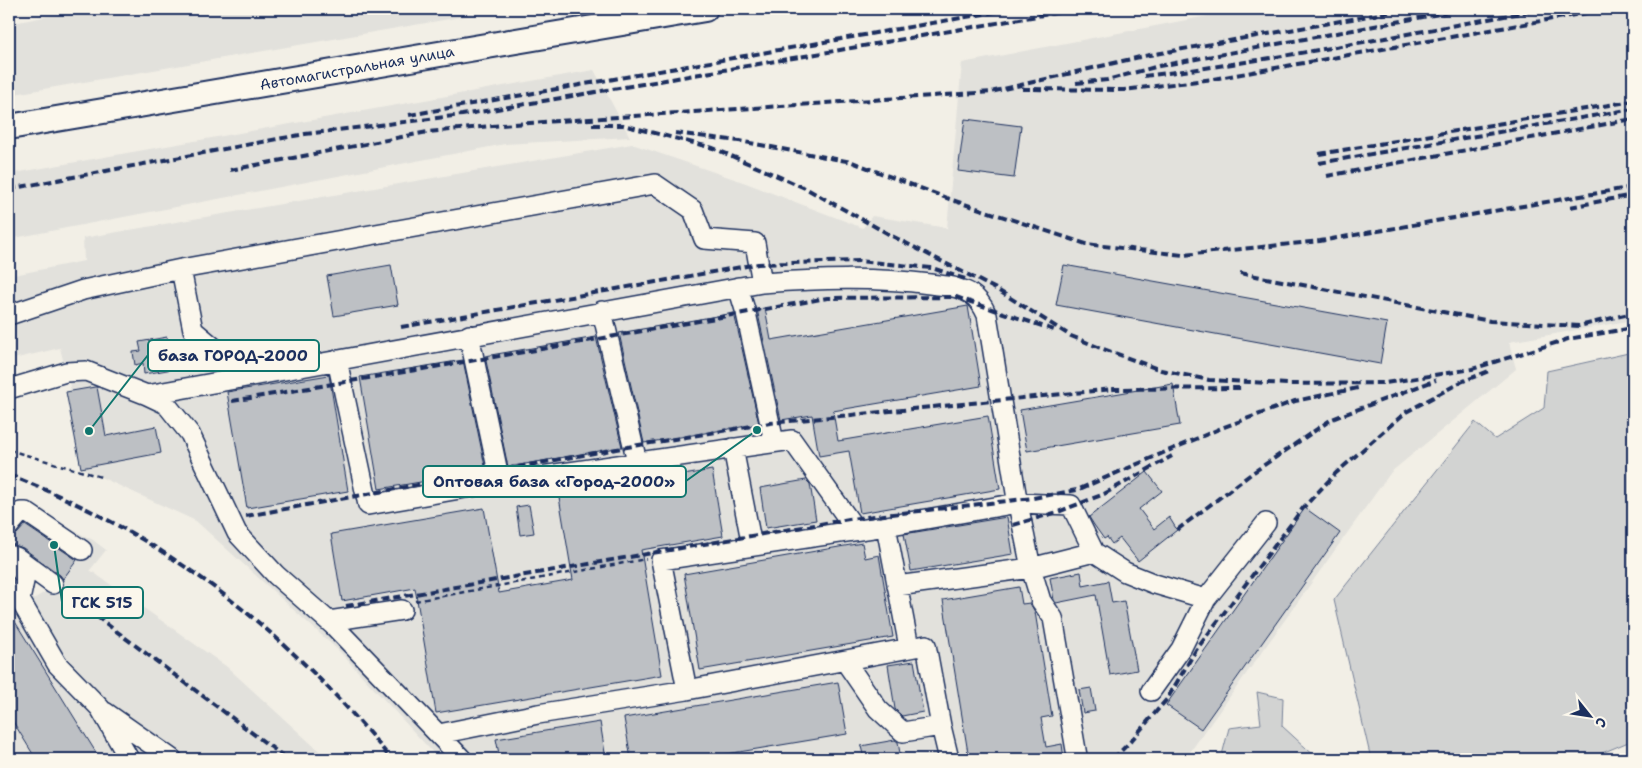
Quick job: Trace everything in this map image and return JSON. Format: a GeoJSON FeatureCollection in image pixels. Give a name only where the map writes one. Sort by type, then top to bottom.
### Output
{"type":"FeatureCollection","features":[{"type":"Feature","properties":{"kind":"main road","name":"Автомагистральная улица"},"geometry":{"type":"LineString","coordinates":[[9,127],[705,9]]}},
{"type":"Feature","properties":{"kind":"street"},"geometry":{"type":"LineString","coordinates":[[9,315],[83,290],[182,269],[655,184],[693,210],[704,239],[755,243],[762,283]]}},
{"type":"Feature","properties":{"kind":"street"},"geometry":{"type":"LineString","coordinates":[[182,269],[193,330],[224,356],[237,378]]}},
{"type":"Feature","properties":{"kind":"street"},"geometry":{"type":"LineString","coordinates":[[147,395],[762,283],[819,279],[872,279],[956,288],[970,293],[978,299],[987,314],[1018,503],[1031,568],[1041,601],[1054,618],[1077,756]]}},
{"type":"Feature","properties":{"kind":"street"},"geometry":{"type":"LineString","coordinates":[[738,287],[746,313],[774,442]]}},
{"type":"Feature","properties":{"kind":"street"},"geometry":{"type":"LineString","coordinates":[[602,311],[637,462]]}},
{"type":"Feature","properties":{"kind":"street"},"geometry":{"type":"LineString","coordinates":[[469,335],[500,482]]}},
{"type":"Feature","properties":{"kind":"street"},"geometry":{"type":"LineString","coordinates":[[337,360],[368,505],[500,482],[792,440],[856,530]]}},
{"type":"Feature","properties":{"kind":"street"},"geometry":{"type":"LineString","coordinates":[[9,389],[66,372],[86,371],[166,404],[190,434],[237,532],[276,575],[329,621],[462,759]]}},
{"type":"Feature","properties":{"kind":"street"},"geometry":{"type":"LineString","coordinates":[[733,448],[752,546]]}},
{"type":"Feature","properties":{"kind":"street"},"geometry":{"type":"LineString","coordinates":[[687,690],[661,560],[886,526],[1018,503],[1071,505],[1094,552],[1126,572],[1155,584],[1206,598]]}},
{"type":"Feature","properties":{"kind":"street"},"geometry":{"type":"LineString","coordinates":[[9,526],[17,515],[21,512],[26,512],[82,550]]}},
{"type":"Feature","properties":{"kind":"street"},"geometry":{"type":"LineString","coordinates":[[1151,691],[1181,649],[1206,598],[1266,524]]}},
{"type":"Feature","properties":{"kind":"street"},"geometry":{"type":"LineString","coordinates":[[886,526],[909,648]]}},
{"type":"Feature","properties":{"kind":"street"},"geometry":{"type":"LineString","coordinates":[[9,551],[53,584]]}},
{"type":"Feature","properties":{"kind":"street"},"geometry":{"type":"LineString","coordinates":[[897,586],[1031,568],[1094,552]]}},
{"type":"Feature","properties":{"kind":"street"},"geometry":{"type":"LineString","coordinates":[[9,555],[25,577],[20,600],[57,664],[100,708],[172,759]]}},
{"type":"Feature","properties":{"kind":"street"},"geometry":{"type":"LineString","coordinates":[[329,621],[402,610]]}},
{"type":"Feature","properties":{"kind":"street"},"geometry":{"type":"LineString","coordinates":[[439,734],[538,714],[687,690],[926,645],[949,759]]}},
{"type":"Feature","properties":{"kind":"street"},"geometry":{"type":"LineString","coordinates":[[845,661],[878,709],[904,732],[941,726]]}},
{"type":"Feature","properties":{"kind":"street"},"geometry":{"type":"LineString","coordinates":[[100,708],[129,759]]}},
{"type":"Feature","properties":{"kind":"path"},"geometry":{"type":"LineString","coordinates":[[9,450],[101,477]]}},
{"type":"Feature","properties":{"kind":"path"},"geometry":{"type":"LineString","coordinates":[[402,610],[412,602],[654,558],[661,560]]}},
{"type":"Feature","properties":{"kind":"shaded area"},"geometry":{"type":"Polygon","coordinates":[[[83,9],[507,9],[9,95],[9,24],[83,9]]]}},
{"type":"Feature","properties":{"kind":"shaded area"},"geometry":{"type":"Polygon","coordinates":[[[1244,9],[1633,9],[1633,320],[1509,342],[1516,369],[1391,472],[1185,759],[439,759],[339,651],[196,521],[81,468],[66,392],[71,391],[60,348],[9,360],[9,276],[84,261],[83,238],[632,144],[743,182],[863,228],[872,216],[947,228],[962,63],[1244,9]]]}},
{"type":"Feature","properties":{"kind":"shaded area"},"geometry":{"type":"Polygon","coordinates":[[[594,70],[630,137],[505,144],[9,239],[9,174],[594,70]]]}},
{"type":"Feature","properties":{"kind":"shaded area"},"geometry":{"type":"Polygon","coordinates":[[[1633,352],[1633,740],[1588,759],[1371,759],[1334,600],[1475,422],[1495,439],[1544,408],[1547,371],[1633,352]]]}},
{"type":"Feature","properties":{"kind":"shaded area"},"geometry":{"type":"Polygon","coordinates":[[[21,502],[27,503],[60,524],[93,540],[106,550],[90,570],[227,667],[328,759],[9,759],[9,622],[23,605],[50,591],[9,562],[9,519],[21,502]]]}},
{"type":"Feature","properties":{"kind":"shaded area"},"geometry":{"type":"Polygon","coordinates":[[[1257,692],[1283,698],[1282,726],[1318,759],[1221,759],[1229,728],[1261,724],[1257,692]]]}},
{"type":"Feature","properties":{"kind":"building"},"geometry":{"type":"Polygon","coordinates":[[[965,119],[1021,126],[1014,178],[958,171],[965,119]]]}},
{"type":"Feature","properties":{"kind":"building"},"geometry":{"type":"Polygon","coordinates":[[[391,265],[398,305],[334,316],[327,276],[391,265]]]}},
{"type":"Feature","properties":{"kind":"building"},"geometry":{"type":"Polygon","coordinates":[[[1064,265],[1387,323],[1380,364],[1056,305],[1064,265]]]}},
{"type":"Feature","properties":{"kind":"building"},"geometry":{"type":"Polygon","coordinates":[[[968,306],[981,386],[833,411],[838,441],[988,416],[1000,489],[860,513],[849,451],[819,456],[812,415],[781,420],[757,309],[765,308],[771,340],[968,306]]]}},
{"type":"Feature","properties":{"kind":"building"},"geometry":{"type":"Polygon","coordinates":[[[734,313],[759,424],[644,443],[619,333],[734,313]]]}},
{"type":"Feature","properties":{"kind":"building"},"geometry":{"type":"Polygon","coordinates":[[[167,337],[169,346],[172,345],[174,358],[171,359],[173,369],[144,374],[143,363],[135,365],[133,352],[141,351],[139,342],[167,337]]]}},
{"type":"Feature","properties":{"kind":"building"},"geometry":{"type":"Polygon","coordinates":[[[596,337],[622,447],[508,467],[485,356],[596,337]]]}},
{"type":"Feature","properties":{"kind":"building"},"geometry":{"type":"Polygon","coordinates":[[[463,360],[486,471],[379,489],[360,377],[463,360]]]}},
{"type":"Feature","properties":{"kind":"building"},"geometry":{"type":"Polygon","coordinates":[[[329,375],[348,491],[247,508],[227,392],[329,375]]]}},
{"type":"Feature","properties":{"kind":"building"},"geometry":{"type":"Polygon","coordinates":[[[1173,384],[1180,425],[1027,451],[1020,410],[1173,384]]]}},
{"type":"Feature","properties":{"kind":"building"},"geometry":{"type":"Polygon","coordinates":[[[97,387],[106,436],[156,426],[161,453],[81,468],[66,392],[97,387]]]}},
{"type":"Feature","properties":{"kind":"building"},"geometry":{"type":"Polygon","coordinates":[[[712,470],[723,536],[641,550],[662,675],[436,713],[415,588],[342,601],[331,534],[484,508],[499,593],[573,580],[559,497],[712,470]]]}},
{"type":"Feature","properties":{"kind":"building"},"geometry":{"type":"Polygon","coordinates":[[[1147,472],[1162,491],[1139,509],[1154,529],[1169,517],[1177,530],[1138,561],[1120,538],[1112,544],[1107,537],[1104,539],[1089,517],[1147,472]]]}},
{"type":"Feature","properties":{"kind":"building"},"geometry":{"type":"Polygon","coordinates":[[[806,480],[810,484],[816,520],[766,528],[760,488],[806,480]]]}},
{"type":"Feature","properties":{"kind":"building"},"geometry":{"type":"Polygon","coordinates":[[[529,505],[534,533],[520,535],[516,507],[529,505]]]}},
{"type":"Feature","properties":{"kind":"building"},"geometry":{"type":"Polygon","coordinates":[[[1305,508],[1340,533],[1201,729],[1166,705],[1305,508]]]}},
{"type":"Feature","properties":{"kind":"building"},"geometry":{"type":"Polygon","coordinates":[[[1007,517],[1013,554],[911,571],[904,534],[1007,517]]]}},
{"type":"Feature","properties":{"kind":"building"},"geometry":{"type":"Polygon","coordinates":[[[25,525],[77,560],[63,579],[23,548],[9,543],[9,537],[17,534],[25,525]]]}},
{"type":"Feature","properties":{"kind":"building"},"geometry":{"type":"Polygon","coordinates":[[[862,543],[865,558],[879,555],[893,637],[700,670],[684,574],[862,543]]]}},
{"type":"Feature","properties":{"kind":"building"},"geometry":{"type":"Polygon","coordinates":[[[1081,572],[1083,586],[1108,581],[1112,603],[1124,601],[1137,670],[1110,675],[1096,595],[1056,603],[1054,600],[1050,578],[1081,572]]]}},
{"type":"Feature","properties":{"kind":"building"},"geometry":{"type":"Polygon","coordinates":[[[1019,587],[1022,604],[1030,603],[1035,612],[1052,716],[1041,718],[1046,747],[1062,744],[1064,759],[969,759],[943,600],[1019,587]]]}},
{"type":"Feature","properties":{"kind":"building"},"geometry":{"type":"Polygon","coordinates":[[[9,612],[100,759],[36,759],[9,715],[9,612]]]}},
{"type":"Feature","properties":{"kind":"building"},"geometry":{"type":"Polygon","coordinates":[[[914,661],[923,712],[902,716],[895,709],[888,665],[914,661]]]}},
{"type":"Feature","properties":{"kind":"building"},"geometry":{"type":"Polygon","coordinates":[[[838,682],[847,734],[697,759],[631,759],[624,718],[838,682]]]}},
{"type":"Feature","properties":{"kind":"building"},"geometry":{"type":"Polygon","coordinates":[[[1091,688],[1095,711],[1083,713],[1079,690],[1091,688]]]}},
{"type":"Feature","properties":{"kind":"building"},"geometry":{"type":"Polygon","coordinates":[[[600,722],[606,759],[500,759],[496,739],[600,722]]]}},
{"type":"Feature","properties":{"kind":"building"},"geometry":{"type":"Polygon","coordinates":[[[895,740],[898,742],[901,759],[864,759],[861,746],[895,740]]]}},
{"type":"Feature","properties":{"kind":"railway"},"geometry":{"type":"LineString","coordinates":[[409,115],[1012,9]]}},
{"type":"Feature","properties":{"kind":"railway"},"geometry":{"type":"LineString","coordinates":[[9,189],[305,134],[462,115],[1078,9]]}},
{"type":"Feature","properties":{"kind":"railway"},"geometry":{"type":"LineString","coordinates":[[230,170],[428,132],[514,124],[991,92],[1144,56],[1408,9]]}},
{"type":"Feature","properties":{"kind":"railway"},"geometry":{"type":"LineString","coordinates":[[1076,83],[1107,80],[1159,66],[1466,9]]}},
{"type":"Feature","properties":{"kind":"railway"},"geometry":{"type":"LineString","coordinates":[[1144,76],[1294,54],[1543,9]]}},
{"type":"Feature","properties":{"kind":"railway"},"geometry":{"type":"LineString","coordinates":[[1022,89],[1124,90],[1213,79],[1609,9]]}},
{"type":"Feature","properties":{"kind":"railway"},"geometry":{"type":"LineString","coordinates":[[1319,154],[1633,101]]}},
{"type":"Feature","properties":{"kind":"railway"},"geometry":{"type":"LineString","coordinates":[[1319,163],[1633,109]]}},
{"type":"Feature","properties":{"kind":"railway"},"geometry":{"type":"LineString","coordinates":[[1327,176],[1633,119]]}},
{"type":"Feature","properties":{"kind":"railway"},"geometry":{"type":"LineString","coordinates":[[592,125],[623,125],[713,148],[805,188],[894,237],[996,289],[1071,336],[1161,370],[1209,380],[1288,384],[1385,383],[1472,369],[1568,339],[1633,328]]}},
{"type":"Feature","properties":{"kind":"railway"},"geometry":{"type":"LineString","coordinates":[[675,133],[739,141],[852,162],[949,199],[1086,244],[1183,255],[1320,241],[1633,187]]}},
{"type":"Feature","properties":{"kind":"railway"},"geometry":{"type":"LineString","coordinates":[[1570,207],[1633,195]]}},
{"type":"Feature","properties":{"kind":"railway"},"geometry":{"type":"LineString","coordinates":[[401,327],[758,264],[859,261],[932,268],[965,279]]}},
{"type":"Feature","properties":{"kind":"railway"},"geometry":{"type":"LineString","coordinates":[[1240,273],[1490,321],[1579,326],[1633,313]]}},
{"type":"Feature","properties":{"kind":"railway"},"geometry":{"type":"LineString","coordinates":[[232,401],[559,346],[827,298],[956,297],[1054,330]]}},
{"type":"Feature","properties":{"kind":"railway"},"geometry":{"type":"LineString","coordinates":[[1113,759],[1167,699],[1196,650],[1303,508],[1336,473],[1406,412],[1461,382],[1489,371]]}},
{"type":"Feature","properties":{"kind":"railway"},"geometry":{"type":"LineString","coordinates":[[1177,530],[1251,474],[1332,419],[1436,380]]}},
{"type":"Feature","properties":{"kind":"railway"},"geometry":{"type":"LineString","coordinates":[[246,516],[770,423],[1114,389],[1241,388]]}},
{"type":"Feature","properties":{"kind":"railway"},"geometry":{"type":"LineString","coordinates":[[346,606],[849,519],[1033,498],[1077,490],[1219,429],[1295,401],[1358,388]]}},
{"type":"Feature","properties":{"kind":"railway"},"geometry":{"type":"LineString","coordinates":[[1013,525],[1058,512],[1104,494],[1172,456]]}},
{"type":"Feature","properties":{"kind":"railway"},"geometry":{"type":"LineString","coordinates":[[9,475],[65,499],[119,526],[170,557],[219,591],[266,629],[310,669],[352,713],[391,759]]}},
{"type":"Feature","properties":{"kind":"railway"},"geometry":{"type":"LineString","coordinates":[[96,616],[287,759]]}},
{"type":"Feature","properties":{"kind":"place","name":"Оптовая база «Город-2000»"},"geometry":{"type":"Point","coordinates":[757,430]}},
{"type":"Feature","properties":{"kind":"place","name":"база ГОРОД-2000"},"geometry":{"type":"Point","coordinates":[89,431]}},
{"type":"Feature","properties":{"kind":"place","name":"ГСК 515"},"geometry":{"type":"Point","coordinates":[54,545]}}]}
